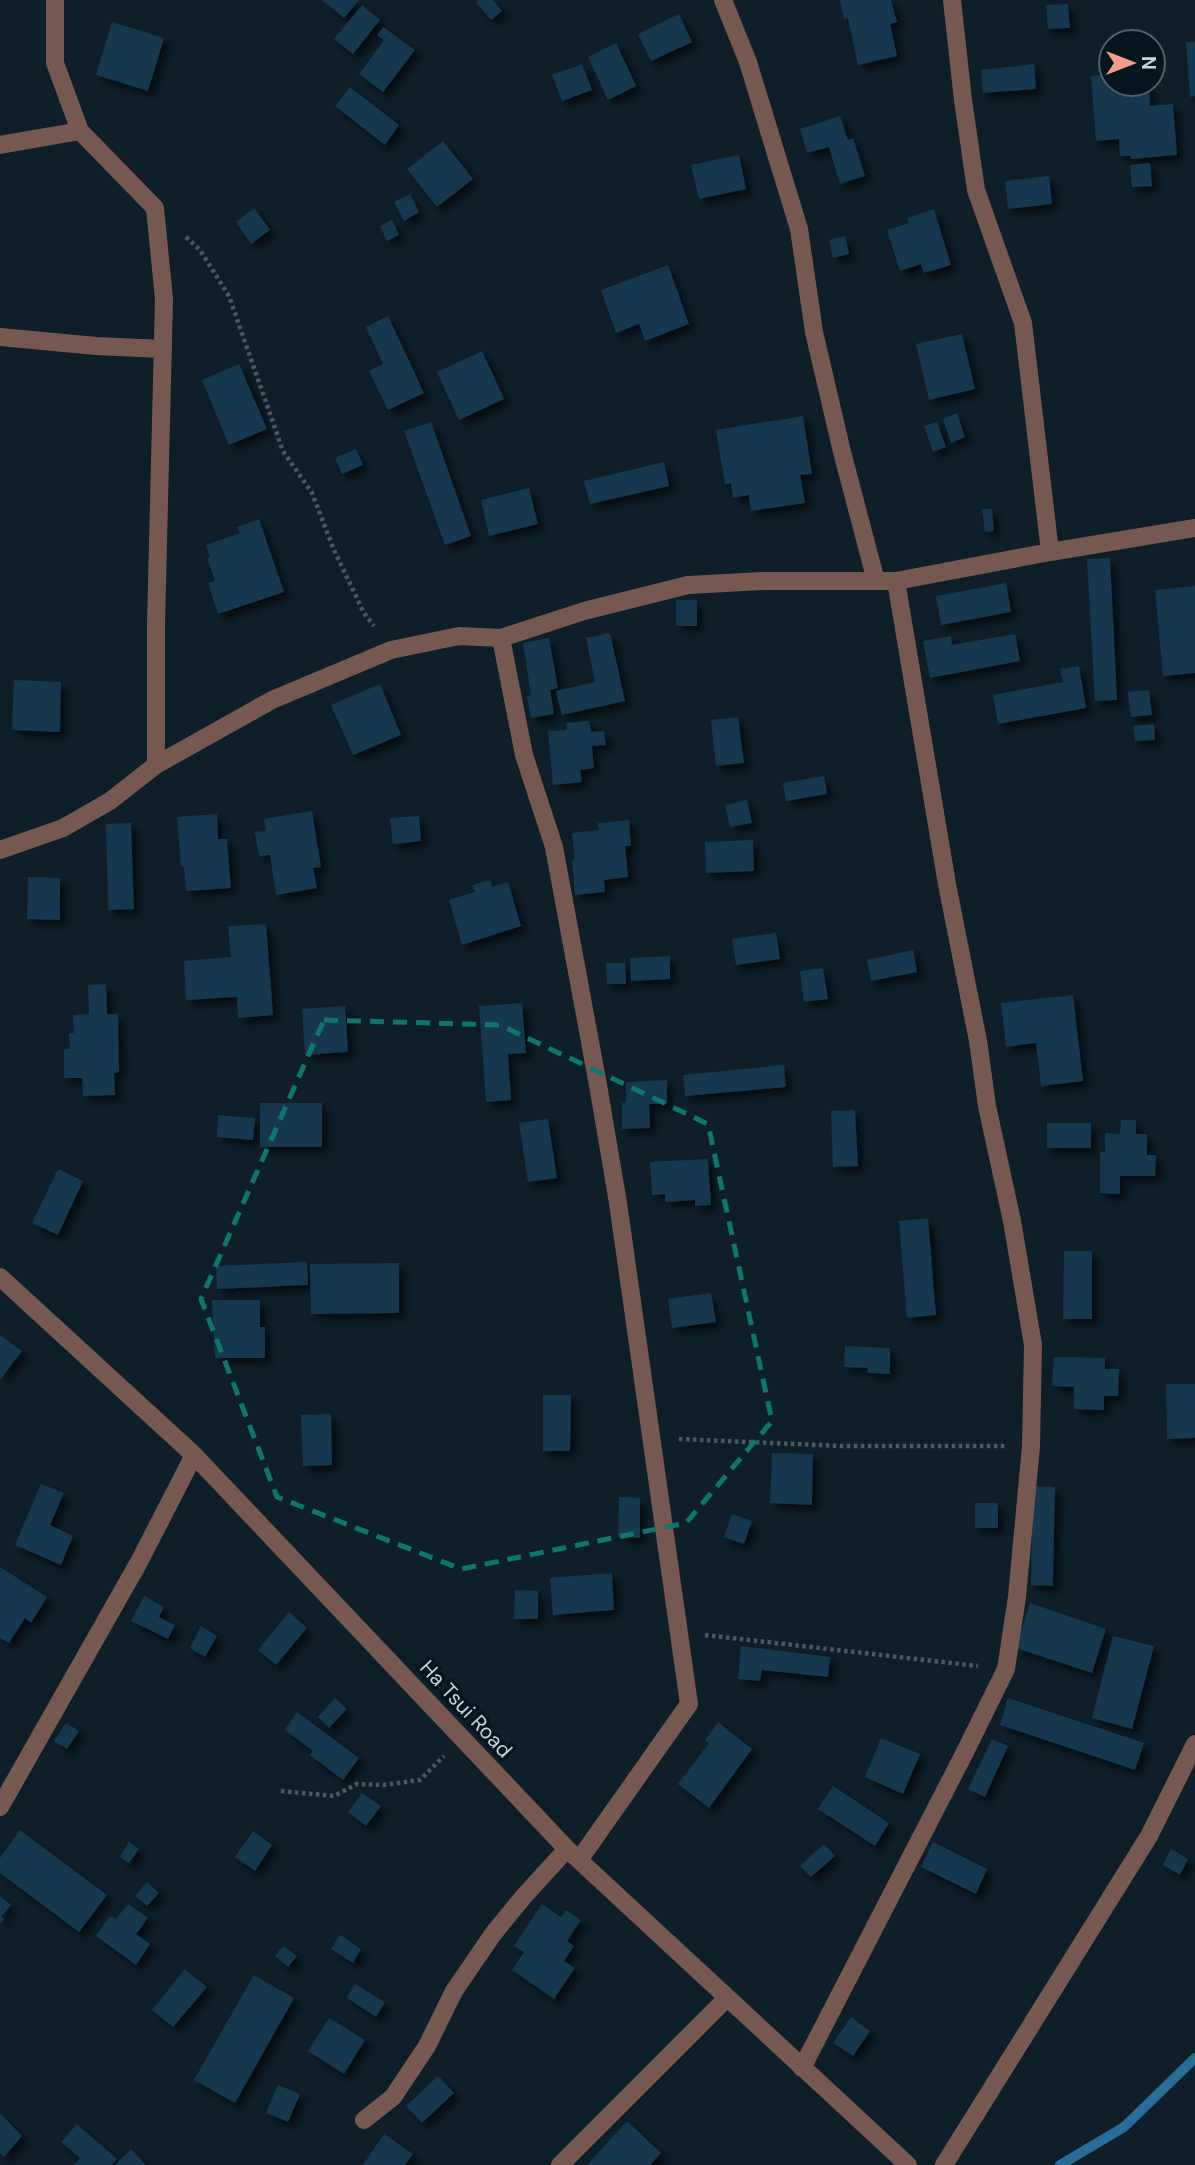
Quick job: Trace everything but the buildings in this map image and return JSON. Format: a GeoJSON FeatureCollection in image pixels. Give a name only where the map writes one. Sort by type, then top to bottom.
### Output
{"type":"FeatureCollection","features":[{"type":"Feature","properties":{"kind":"street"},"geometry":{"type":"LineString","coordinates":[[55,0],[55,63],[80,131],[155,208],[164,299],[156,624],[156,765]]}},
{"type":"Feature","properties":{"kind":"street"},"geometry":{"type":"LineString","coordinates":[[723,0],[748,62],[799,229],[814,332],[876,581]]}},
{"type":"Feature","properties":{"kind":"street"},"geometry":{"type":"LineString","coordinates":[[952,0],[976,190],[1023,323],[1050,552]]}},
{"type":"Feature","properties":{"kind":"street"},"geometry":{"type":"LineString","coordinates":[[0,145],[80,131]]}},
{"type":"Feature","properties":{"kind":"street"},"geometry":{"type":"LineString","coordinates":[[0,337],[163,349]]}},
{"type":"Feature","properties":{"kind":"street"},"geometry":{"type":"LineString","coordinates":[[0,850],[63,828],[110,801],[156,765],[272,699],[391,650],[459,636],[501,638],[584,611],[688,585],[762,581],[896,581],[1195,528]]}},
{"type":"Feature","properties":{"kind":"street"},"geometry":{"type":"LineString","coordinates":[[802,2068],[1006,1669],[1017,1597],[1031,1446],[1033,1345],[1013,1221],[987,1106],[978,1041],[947,884],[896,581]]}},
{"type":"Feature","properties":{"kind":"street"},"geometry":{"type":"LineString","coordinates":[[364,2120],[393,2097],[428,2046],[454,1991],[493,1934],[524,1896],[573,1854],[689,1704],[618,1203],[557,860],[524,755],[501,638]]}},
{"type":"Feature","properties":{"kind":"street","name":"Ha Tsui Road"},"geometry":{"type":"LineString","coordinates":[[1,1279],[194,1455],[573,1854],[908,2165]]}},
{"type":"Feature","properties":{"kind":"street"},"geometry":{"type":"LineString","coordinates":[[0,1807],[139,1562],[194,1455]]}},
{"type":"Feature","properties":{"kind":"street"},"geometry":{"type":"LineString","coordinates":[[944,2165],[1149,1836],[1195,1744]]}},
{"type":"Feature","properties":{"kind":"street"},"geometry":{"type":"LineString","coordinates":[[560,2165],[727,1998]]}},
{"type":"Feature","properties":{"kind":"path"},"geometry":{"type":"LineString","coordinates":[[155,208],[200,250],[229,296],[283,451],[312,493],[334,550],[364,613],[391,650]]}},
{"type":"Feature","properties":{"kind":"path"},"geometry":{"type":"LineString","coordinates":[[650,1438],[841,1446],[1031,1446]]}},
{"type":"Feature","properties":{"kind":"path"},"geometry":{"type":"LineString","coordinates":[[680,1632],[1006,1669]]}},
{"type":"Feature","properties":{"kind":"path"},"geometry":{"type":"LineString","coordinates":[[281,1791],[334,1796],[357,1784],[383,1786],[420,1780],[462,1738]]}},
{"type":"Feature","properties":{"kind":"highlighted area"},"geometry":{"type":"Polygon","coordinates":[[[324,1020],[500,1025],[708,1124],[772,1421],[686,1523],[461,1569],[277,1497],[201,1299],[324,1020]]]}},
{"type":"Feature","properties":{"kind":"waterway"},"geometry":{"type":"LineString","coordinates":[[1060,2165],[1124,2127],[1195,2058]]}}]}
